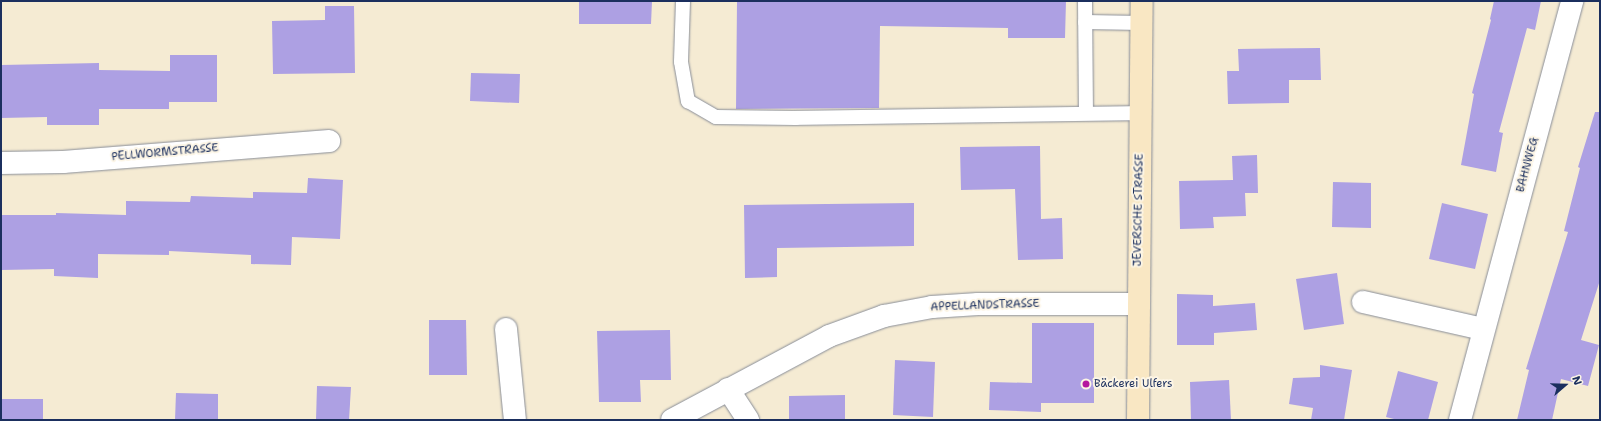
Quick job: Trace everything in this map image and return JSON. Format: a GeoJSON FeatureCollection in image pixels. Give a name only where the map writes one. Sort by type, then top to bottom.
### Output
{"type":"FeatureCollection","features":[{"type":"Feature","properties":{"kind":"street","name":"JEVERSCHE STRASSE"},"geometry":{"type":"LineString","coordinates":[[1138,420],[1142,1]]}},
{"type":"Feature","properties":{"kind":"street","name":"BAHNWEG"},"geometry":{"type":"LineString","coordinates":[[1460,420],[1483,329],[1572,1]]}},
{"type":"Feature","properties":{"kind":"street","name":"PELLWORMSTRASSE"},"geometry":{"type":"LineString","coordinates":[[1,163],[63,162],[329,141]]}},
{"type":"Feature","properties":{"kind":"street"},"geometry":{"type":"LineString","coordinates":[[1363,302],[1483,329]]}},
{"type":"Feature","properties":{"kind":"street","name":"APPELLANDSTRASSE"},"geometry":{"type":"LineString","coordinates":[[672,420],[830,336],[884,316],[932,307],[978,304],[1138,304]]}},
{"type":"Feature","properties":{"kind":"street"},"geometry":{"type":"LineString","coordinates":[[506,328],[515,420]]}},
{"type":"Feature","properties":{"kind":"street"},"geometry":{"type":"LineString","coordinates":[[728,389],[748,420]]}},
{"type":"Feature","properties":{"kind":"lane"},"geometry":{"type":"LineString","coordinates":[[683,1],[681,62],[688,102],[716,117],[796,118],[1140,113]]}},
{"type":"Feature","properties":{"kind":"lane"},"geometry":{"type":"LineString","coordinates":[[1085,1],[1086,113]]}},
{"type":"Feature","properties":{"kind":"lane"},"geometry":{"type":"LineString","coordinates":[[1085,22],[1142,23]]}},
{"type":"Feature","properties":{"kind":"building"},"geometry":{"type":"Polygon","coordinates":[[[579,1],[652,1],[651,24],[579,24],[579,1]]]}},
{"type":"Feature","properties":{"kind":"building"},"geometry":{"type":"Polygon","coordinates":[[[737,1],[1066,1],[1065,38],[1008,38],[1008,28],[880,26],[879,108],[736,109],[737,1]]]}},
{"type":"Feature","properties":{"kind":"building"},"geometry":{"type":"Polygon","coordinates":[[[1494,1],[1541,1],[1535,30],[1527,28],[1499,132],[1503,133],[1496,172],[1461,165],[1474,94],[1472,93],[1491,20],[1494,1]]]}},
{"type":"Feature","properties":{"kind":"building"},"geometry":{"type":"Polygon","coordinates":[[[325,6],[354,6],[355,73],[273,74],[272,21],[325,20],[325,6]]]}},
{"type":"Feature","properties":{"kind":"building"},"geometry":{"type":"Polygon","coordinates":[[[1320,48],[1321,80],[1289,80],[1289,103],[1228,104],[1227,71],[1239,71],[1238,49],[1320,48]]]}},
{"type":"Feature","properties":{"kind":"building"},"geometry":{"type":"Polygon","coordinates":[[[170,55],[217,55],[217,102],[169,102],[169,109],[99,109],[99,125],[47,125],[47,117],[1,118],[1,65],[99,63],[99,70],[170,71],[170,55]]]}},
{"type":"Feature","properties":{"kind":"building"},"geometry":{"type":"Polygon","coordinates":[[[471,73],[520,74],[519,103],[470,101],[471,73]]]}},
{"type":"Feature","properties":{"kind":"building"},"geometry":{"type":"Polygon","coordinates":[[[1595,112],[1600,112],[1600,280],[1581,340],[1599,345],[1588,386],[1561,379],[1552,420],[1517,420],[1529,370],[1526,369],[1568,232],[1564,231],[1580,168],[1578,167],[1595,112]]]}},
{"type":"Feature","properties":{"kind":"building"},"geometry":{"type":"Polygon","coordinates":[[[1040,146],[1041,219],[1062,218],[1063,259],[1018,260],[1015,189],[961,190],[960,147],[1040,146]]]}},
{"type":"Feature","properties":{"kind":"building"},"geometry":{"type":"Polygon","coordinates":[[[1257,155],[1258,193],[1245,193],[1246,216],[1213,217],[1214,228],[1180,229],[1179,181],[1233,180],[1232,156],[1257,155]]]}},
{"type":"Feature","properties":{"kind":"building"},"geometry":{"type":"Polygon","coordinates":[[[308,178],[343,180],[340,239],[292,237],[291,265],[251,264],[251,255],[169,251],[169,255],[98,254],[98,278],[54,276],[54,269],[1,270],[1,215],[56,215],[56,213],[126,215],[126,201],[190,202],[191,196],[253,198],[253,192],[307,193],[308,178]]]}},
{"type":"Feature","properties":{"kind":"building"},"geometry":{"type":"Polygon","coordinates":[[[1333,182],[1371,183],[1371,228],[1332,227],[1333,182]]]}},
{"type":"Feature","properties":{"kind":"building"},"geometry":{"type":"Polygon","coordinates":[[[914,203],[914,246],[777,248],[777,277],[745,278],[744,205],[914,203]]]}},
{"type":"Feature","properties":{"kind":"building"},"geometry":{"type":"Polygon","coordinates":[[[1442,203],[1488,214],[1475,269],[1429,259],[1442,203]]]}},
{"type":"Feature","properties":{"kind":"building"},"geometry":{"type":"Polygon","coordinates":[[[1337,273],[1344,324],[1304,330],[1296,279],[1337,273]]]}},
{"type":"Feature","properties":{"kind":"building"},"geometry":{"type":"Polygon","coordinates":[[[1177,294],[1213,295],[1213,306],[1255,303],[1257,330],[1214,333],[1214,345],[1177,345],[1177,294]]]}},
{"type":"Feature","properties":{"kind":"building"},"geometry":{"type":"Polygon","coordinates":[[[429,320],[466,320],[467,375],[429,375],[429,320]]]}},
{"type":"Feature","properties":{"kind":"building"},"geometry":{"type":"Polygon","coordinates":[[[1032,323],[1094,323],[1094,403],[1041,403],[1041,412],[989,410],[990,382],[1032,383],[1032,323]]]}},
{"type":"Feature","properties":{"kind":"building"},"geometry":{"type":"Polygon","coordinates":[[[670,330],[671,380],[640,380],[641,402],[599,402],[597,331],[670,330]]]}},
{"type":"Feature","properties":{"kind":"building"},"geometry":{"type":"Polygon","coordinates":[[[895,360],[935,362],[933,417],[893,415],[895,360]]]}},
{"type":"Feature","properties":{"kind":"building"},"geometry":{"type":"Polygon","coordinates":[[[1320,365],[1352,370],[1344,420],[1311,420],[1313,408],[1289,404],[1293,378],[1320,377],[1320,365]]]}},
{"type":"Feature","properties":{"kind":"building"},"geometry":{"type":"Polygon","coordinates":[[[1398,371],[1438,382],[1428,420],[1398,420],[1386,417],[1398,371]]]}},
{"type":"Feature","properties":{"kind":"building"},"geometry":{"type":"Polygon","coordinates":[[[1229,380],[1231,420],[1191,420],[1190,382],[1229,380]]]}},
{"type":"Feature","properties":{"kind":"building"},"geometry":{"type":"Polygon","coordinates":[[[317,386],[351,387],[349,420],[316,420],[317,386]]]}},
{"type":"Feature","properties":{"kind":"building"},"geometry":{"type":"Polygon","coordinates":[[[176,393],[218,394],[218,420],[175,420],[176,393]]]}},
{"type":"Feature","properties":{"kind":"building"},"geometry":{"type":"Polygon","coordinates":[[[845,395],[845,420],[789,420],[789,396],[845,395]]]}},
{"type":"Feature","properties":{"kind":"building"},"geometry":{"type":"Polygon","coordinates":[[[1,399],[43,399],[43,420],[1,420],[1,399]]]}},
{"type":"Feature","properties":{"kind":"place","name":"Bäckerei Ulfers"},"geometry":{"type":"Point","coordinates":[1086,384]}}]}
